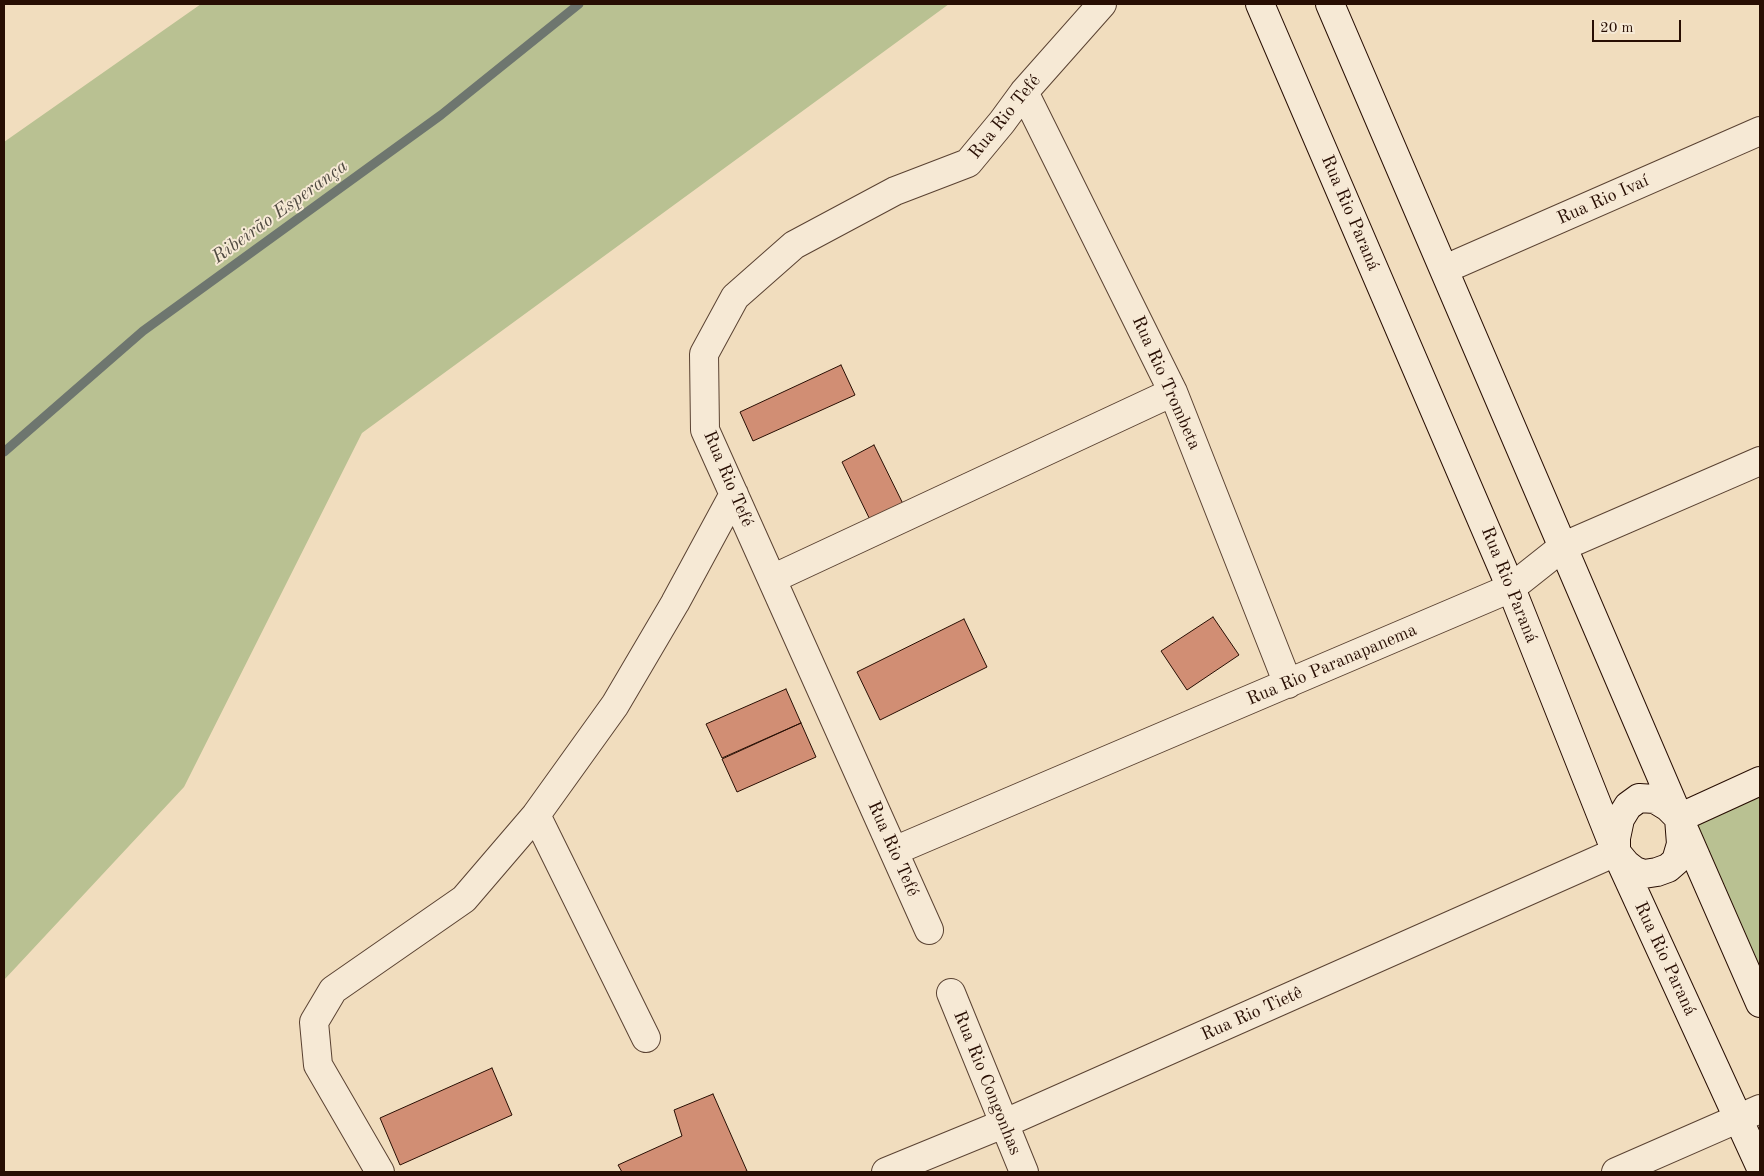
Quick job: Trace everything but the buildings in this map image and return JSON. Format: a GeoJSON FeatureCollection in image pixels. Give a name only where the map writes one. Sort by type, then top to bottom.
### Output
{"type":"FeatureCollection","features":[{"type":"Feature","properties":{"kind":"street","name":"Rua Rio Tefé"},"geometry":{"type":"LineString","coordinates":[[929,930],[705,430],[704,354],[735,297],[794,245],[895,191],[968,163],[1024,92],[1102,4]]}},
{"type":"Feature","properties":{"kind":"street","name":"Rua Rio Paraná"},"geometry":{"type":"LineString","coordinates":[[1260,4],[1511,588],[1616,852],[1750,1114],[1760,1166]]}},
{"type":"Feature","properties":{"kind":"street"},"geometry":{"type":"LineString","coordinates":[[1332,4],[1679,818],[1760,1003]]}},
{"type":"Feature","properties":{"kind":"street","name":"Rua Rio Trombeta"},"geometry":{"type":"LineString","coordinates":[[1024,92],[1173,392],[1288,684]]}},
{"type":"Feature","properties":{"kind":"street","name":"Rua Rio Ivaí"},"geometry":{"type":"LineString","coordinates":[[1445,269],[1760,132]]}},
{"type":"Feature","properties":{"kind":"street"},"geometry":{"type":"LineString","coordinates":[[772,579],[1173,392]]}},
{"type":"Feature","properties":{"kind":"street","name":"Rua Rio Paranapanema"},"geometry":{"type":"LineString","coordinates":[[894,851],[1511,588],[1564,546],[1760,462]]}},
{"type":"Feature","properties":{"kind":"street"},"geometry":{"type":"LineString","coordinates":[[380,1172],[318,1065],[314,1022],[333,990],[464,899],[536,815],[615,705],[676,603],[734,494]]}},
{"type":"Feature","properties":{"kind":"street"},"geometry":{"type":"LineString","coordinates":[[1679,818],[1760,781]]}},
{"type":"Feature","properties":{"kind":"street"},"geometry":{"type":"LineString","coordinates":[[1639,798],[1654,799],[1668,806],[1679,818],[1681,844],[1676,861],[1668,868],[1644,874],[1635,871],[1626,864],[1616,852],[1616,838],[1620,819],[1628,806],[1639,798]]}},
{"type":"Feature","properties":{"kind":"street"},"geometry":{"type":"LineString","coordinates":[[536,815],[646,1038]]}},
{"type":"Feature","properties":{"kind":"street","name":"Rua Rio Tietê"},"geometry":{"type":"LineString","coordinates":[[886,1172],[1003,1124],[1616,852]]}},
{"type":"Feature","properties":{"kind":"street","name":"Rua Rio Congonhas"},"geometry":{"type":"LineString","coordinates":[[951,993],[1024,1172]]}},
{"type":"Feature","properties":{"kind":"street"},"geometry":{"type":"LineString","coordinates":[[1616,1172],[1750,1114]]}},
{"type":"Feature","properties":{"kind":"green space"},"geometry":{"type":"Polygon","coordinates":[[[201,4],[949,4],[362,433],[184,787],[4,980],[4,142],[201,4]]]}},
{"type":"Feature","properties":{"kind":"green space"},"geometry":{"type":"Polygon","coordinates":[[[1760,781],[1760,1003],[1679,818],[1760,781]]]}},
{"type":"Feature","properties":{"kind":"waterway","name":"Ribeirão Esperança"},"geometry":{"type":"LineString","coordinates":[[4,452],[143,331],[441,115],[579,4]]}}]}
